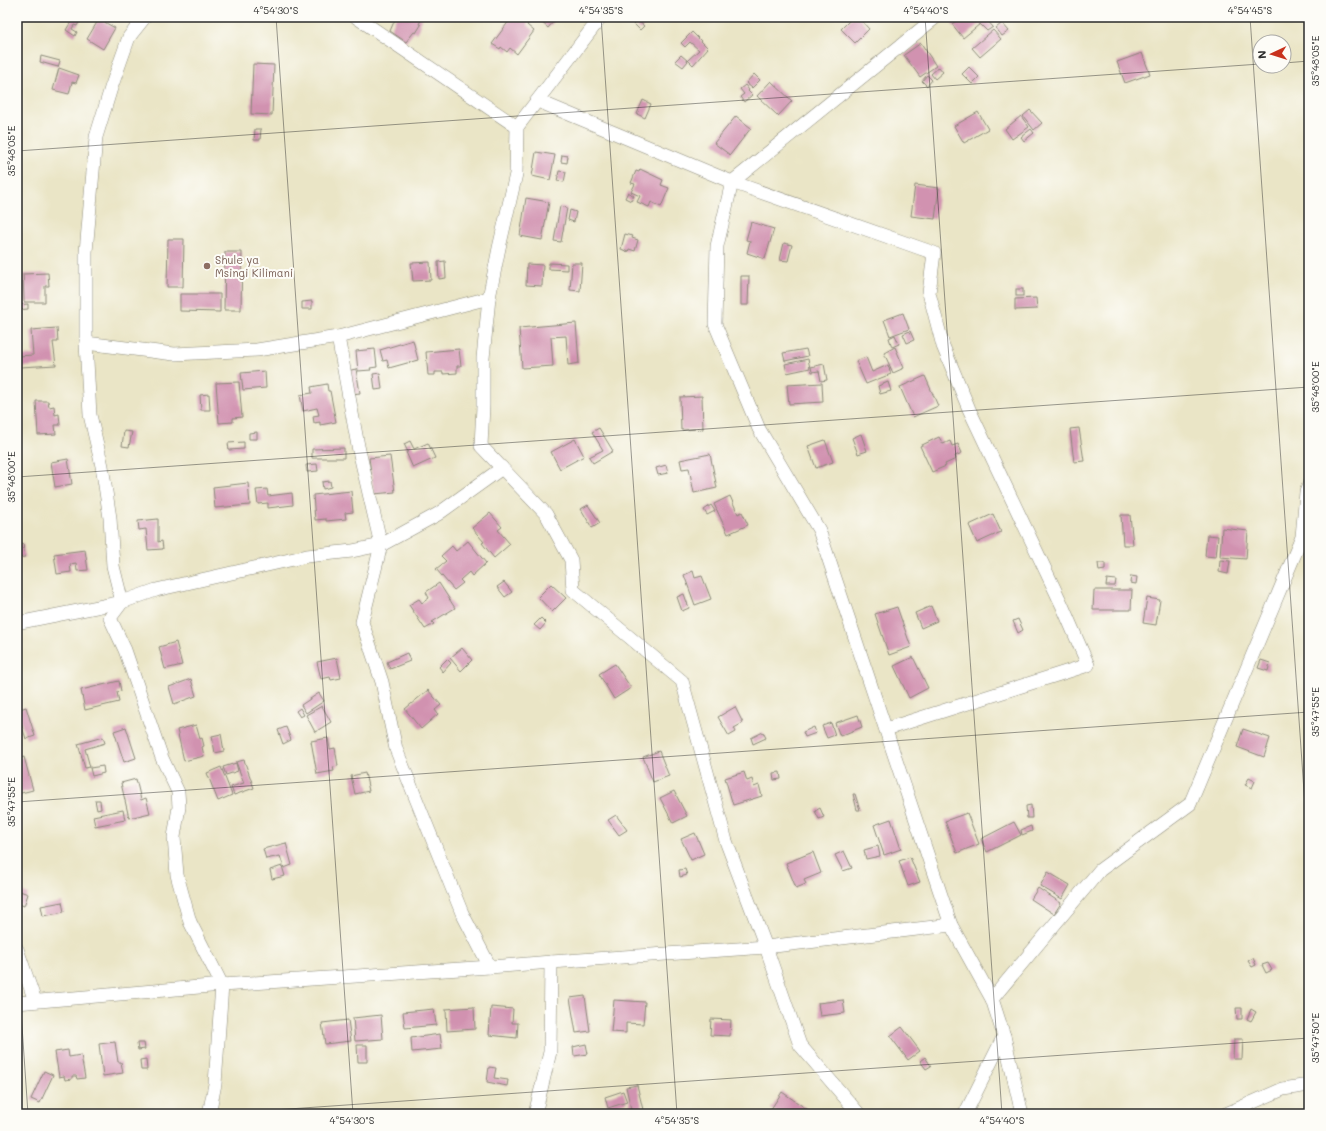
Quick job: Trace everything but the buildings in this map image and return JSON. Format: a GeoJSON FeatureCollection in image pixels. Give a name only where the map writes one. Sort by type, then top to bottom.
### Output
{"type":"FeatureCollection","features":[{"type":"Feature","properties":{"kind":"street"},"geometry":{"type":"LineString","coordinates":[[122,602],[113,566],[110,518],[102,466],[90,415],[86,343],[86,252],[96,137],[129,37],[145,17]]}},
{"type":"Feature","properties":{"kind":"street"},"geometry":{"type":"LineString","coordinates":[[356,17],[517,127]]}},
{"type":"Feature","properties":{"kind":"street"},"geometry":{"type":"LineString","coordinates":[[601,17],[517,127],[516,174],[498,248],[489,298],[483,358],[481,446],[546,514],[571,560],[573,590],[682,681],[726,841],[766,946],[800,1045],[859,1114]]}},
{"type":"Feature","properties":{"kind":"street"},"geometry":{"type":"LineString","coordinates":[[936,17],[732,182],[717,246],[715,324],[759,429],[819,530],[951,925],[992,999],[1004,1036],[1022,1114]]}},
{"type":"Feature","properties":{"kind":"street"},"geometry":{"type":"LineString","coordinates":[[538,101],[732,182],[934,253],[929,293],[943,346],[969,409],[1062,605],[1088,665],[886,729]]}},
{"type":"Feature","properties":{"kind":"street"},"geometry":{"type":"LineString","coordinates":[[86,343],[174,354],[257,350],[338,337],[489,298]]}},
{"type":"Feature","properties":{"kind":"street"},"geometry":{"type":"LineString","coordinates":[[338,337],[358,446],[381,545],[362,622],[382,682],[396,749],[462,913],[490,967]]}},
{"type":"Feature","properties":{"kind":"street"},"geometry":{"type":"LineString","coordinates":[[17,623],[122,602],[156,590],[307,556],[352,551],[381,545],[438,514],[502,468]]}},
{"type":"Feature","properties":{"kind":"street"},"geometry":{"type":"LineString","coordinates":[[992,999],[1100,870],[1190,804],[1302,537],[1306,492],[1309,486]]}},
{"type":"Feature","properties":{"kind":"street"},"geometry":{"type":"LineString","coordinates":[[122,602],[110,618],[125,650],[162,758],[178,792],[179,807],[174,837],[177,875],[183,900],[190,922],[222,985],[215,1084],[209,1114]]}},
{"type":"Feature","properties":{"kind":"street"},"geometry":{"type":"LineString","coordinates":[[17,1003],[222,985],[490,967],[766,946],[951,925]]}},
{"type":"Feature","properties":{"kind":"street"},"geometry":{"type":"LineString","coordinates":[[17,949],[35,1001]]}},
{"type":"Feature","properties":{"kind":"street"},"geometry":{"type":"LineString","coordinates":[[535,1114],[550,1052],[551,962]]}},
{"type":"Feature","properties":{"kind":"street"},"geometry":{"type":"LineString","coordinates":[[965,1114],[1004,1036]]}},
{"type":"Feature","properties":{"kind":"street"},"geometry":{"type":"LineString","coordinates":[[1226,1114],[1283,1089],[1309,1085]]}},
{"type":"Feature","properties":{"kind":"place","name":"Shule ya Msingi Kilimani"},"geometry":{"type":"Point","coordinates":[207,266]}}]}
